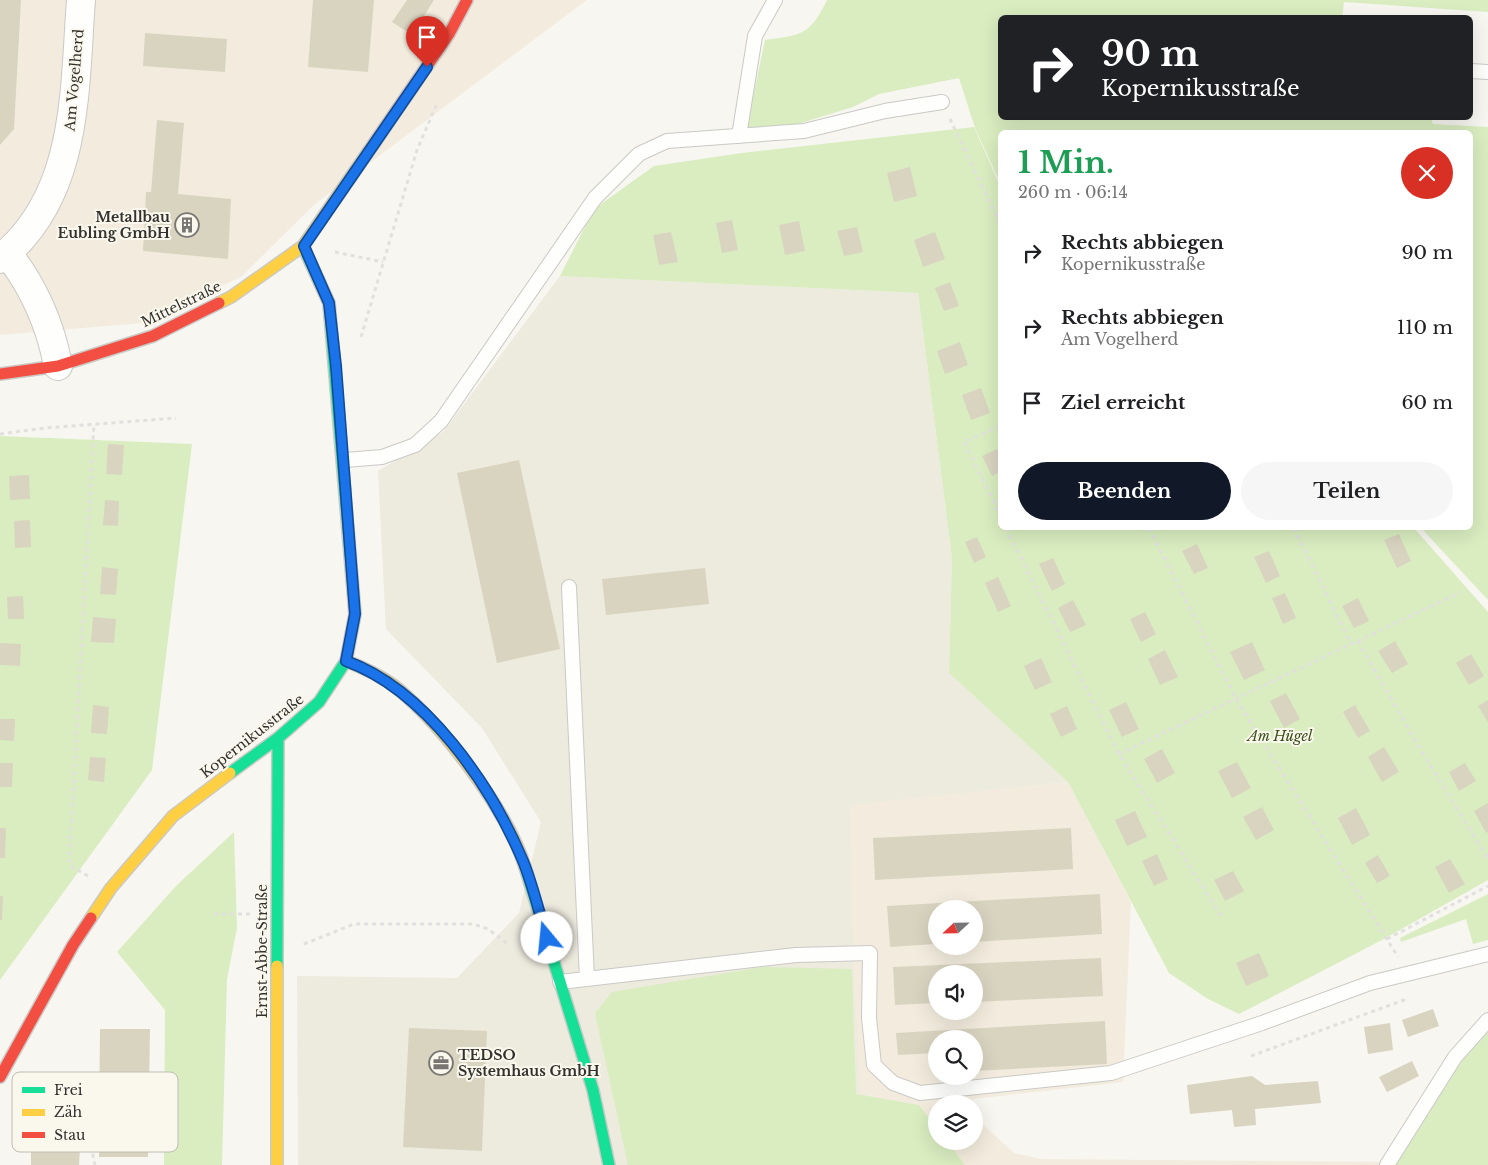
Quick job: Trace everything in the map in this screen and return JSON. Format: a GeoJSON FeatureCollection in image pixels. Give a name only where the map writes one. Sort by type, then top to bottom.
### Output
{"type":"FeatureCollection","features":[{"type":"Feature","properties":{"kind":"street","name":"Am Vogelherd"},"geometry":{"type":"LineString","coordinates":[[4,256],[40,216],[61,173],[72,125],[81,0]]}},
{"type":"Feature","properties":{"kind":"street"},"geometry":{"type":"LineString","coordinates":[[304,246],[449,34],[467,0]]}},
{"type":"Feature","properties":{"kind":"street","name":"Mittelstraße"},"geometry":{"type":"LineString","coordinates":[[0,374],[58,366],[153,336],[231,297],[304,246]]}},
{"type":"Feature","properties":{"kind":"street","name":"Kopernikusstraße"},"geometry":{"type":"LineString","coordinates":[[0,1077],[73,946],[111,888],[174,816],[278,738],[319,702],[346,661],[355,614],[336,366],[329,303],[304,246]]}},
{"type":"Feature","properties":{"kind":"street"},"geometry":{"type":"LineString","coordinates":[[4,256],[22,271],[53,338],[58,366]]}},
{"type":"Feature","properties":{"kind":"street"},"geometry":{"type":"LineString","coordinates":[[346,661],[367,669],[396,687],[423,713],[456,750],[495,804],[524,862],[593,1090],[609,1165]]}},
{"type":"Feature","properties":{"kind":"street","name":"Ernst-Abbe-Straße"},"geometry":{"type":"LineString","coordinates":[[277,1165],[278,738]]}},
{"type":"Feature","properties":{"kind":"lane"},"geometry":{"type":"LineString","coordinates":[[738,136],[755,36],[775,0]]}},
{"type":"Feature","properties":{"kind":"lane"},"geometry":{"type":"LineString","coordinates":[[1473,71],[1488,72]]}},
{"type":"Feature","properties":{"kind":"lane"},"geometry":{"type":"LineString","coordinates":[[344,460],[382,458],[416,445],[441,421],[595,198],[639,154],[667,141],[804,131],[885,111],[942,102]]}},
{"type":"Feature","properties":{"kind":"lane"},"geometry":{"type":"LineString","coordinates":[[569,588],[588,979]]}},
{"type":"Feature","properties":{"kind":"lane"},"geometry":{"type":"LineString","coordinates":[[560,982],[796,955],[870,953],[869,1018],[874,1065],[893,1082],[920,1093],[1111,1073],[1262,1022],[1370,982],[1488,954]]}},
{"type":"Feature","properties":{"kind":"lane"},"geometry":{"type":"LineString","coordinates":[[1388,1165],[1455,1057],[1488,1020]]}},
{"type":"Feature","properties":{"kind":"path"},"geometry":{"type":"LineString","coordinates":[[336,366],[356,354],[417,150],[438,100]]}},
{"type":"Feature","properties":{"kind":"path"},"geometry":{"type":"LineString","coordinates":[[942,102],[998,220]]}},
{"type":"Feature","properties":{"kind":"path"},"geometry":{"type":"LineString","coordinates":[[304,246],[383,262]]}},
{"type":"Feature","properties":{"kind":"path"},"geometry":{"type":"LineString","coordinates":[[0,434],[176,418]]}},
{"type":"Feature","properties":{"kind":"path"},"geometry":{"type":"LineString","coordinates":[[69,865],[94,424]]}},
{"type":"Feature","properties":{"kind":"path"},"geometry":{"type":"LineString","coordinates":[[998,427],[964,442],[998,511]]}},
{"type":"Feature","properties":{"kind":"path"},"geometry":{"type":"LineString","coordinates":[[1007,530],[1119,754],[1222,917]]}},
{"type":"Feature","properties":{"kind":"path"},"geometry":{"type":"LineString","coordinates":[[1150,530],[1236,699],[1408,973]]}},
{"type":"Feature","properties":{"kind":"path"},"geometry":{"type":"LineString","coordinates":[[1295,530],[1352,644]]}},
{"type":"Feature","properties":{"kind":"path"},"geometry":{"type":"LineString","coordinates":[[1119,754],[1461,592]]}},
{"type":"Feature","properties":{"kind":"path"},"geometry":{"type":"LineString","coordinates":[[1358,641],[1416,742],[1488,859]]}},
{"type":"Feature","properties":{"kind":"path"},"geometry":{"type":"LineString","coordinates":[[1387,939],[1488,886]]}},
{"type":"Feature","properties":{"kind":"path"},"geometry":{"type":"LineString","coordinates":[[214,914],[277,914]]}},
{"type":"Feature","properties":{"kind":"path"},"geometry":{"type":"LineString","coordinates":[[277,955],[354,924],[473,924],[488,929],[509,945]]}},
{"type":"Feature","properties":{"kind":"path"},"geometry":{"type":"LineString","coordinates":[[1251,1056],[1361,1016]]}},
{"type":"Feature","properties":{"kind":"path"},"geometry":{"type":"LineString","coordinates":[[92,1152],[95,1165]]}},
{"type":"Feature","properties":{"kind":"shaded area"},"geometry":{"type":"Polygon","coordinates":[[[0,0],[587,0],[315,204],[241,277],[142,323],[0,335],[0,0]]]}},
{"type":"Feature","properties":{"kind":"shaded area"},"geometry":{"type":"Polygon","coordinates":[[[560,276],[918,293],[952,558],[949,673],[1068,782],[850,806],[910,1108],[928,1131],[928,1150],[946,1150],[964,1165],[298,1165],[297,976],[457,978],[519,913],[541,822],[482,728],[386,629],[378,471],[443,432],[560,276]]]}},
{"type":"Feature","properties":{"kind":"shaded area"},"geometry":{"type":"Polygon","coordinates":[[[1068,782],[1131,902],[1123,1082],[983,1098],[983,1095],[928,1095],[928,1127],[910,1108],[861,1094],[854,984],[850,805],[1068,782]]]}},
{"type":"Feature","properties":{"kind":"shaded area"},"geometry":{"type":"Polygon","coordinates":[[[983,1124],[1014,1153],[1041,1159],[1397,1162],[1395,1165],[964,1165],[950,1150],[983,1150],[983,1124]]]}},
{"type":"Feature","properties":{"kind":"green space"},"geometry":{"type":"Polygon","coordinates":[[[827,0],[1488,0],[1488,12],[1344,2],[1342,15],[998,15],[998,120],[1432,120],[1433,124],[1488,127],[1488,600],[1423,530],[1473,530],[1473,130],[998,130],[998,179],[975,128],[959,78],[879,94],[853,107],[772,132],[746,131],[765,40],[788,37],[804,31],[810,27],[827,0]]]}},
{"type":"Feature","properties":{"kind":"green space","name":"Am Hügel"},"geometry":{"type":"Polygon","coordinates":[[[974,127],[998,181],[998,530],[1416,530],[1488,612],[1488,880],[1382,940],[1239,1014],[1208,999],[1169,973],[1068,782],[949,673],[952,558],[918,293],[560,276],[594,209],[654,166],[742,153],[974,127]]]}},
{"type":"Feature","properties":{"kind":"green space"},"geometry":{"type":"Polygon","coordinates":[[[0,436],[192,444],[152,770],[0,980],[0,436]]]}},
{"type":"Feature","properties":{"kind":"green space"},"geometry":{"type":"Polygon","coordinates":[[[234,832],[237,928],[227,979],[222,1165],[164,1165],[164,1152],[178,1152],[178,1072],[165,1072],[165,1010],[117,952],[176,886],[234,832]]]}},
{"type":"Feature","properties":{"kind":"green space"},"geometry":{"type":"Polygon","coordinates":[[[1488,894],[1488,940],[1473,944],[1466,919],[1401,942],[1400,938],[1488,894]]]}},
{"type":"Feature","properties":{"kind":"green space"},"geometry":{"type":"Polygon","coordinates":[[[763,967],[852,969],[856,1094],[919,1105],[928,1117],[928,1150],[954,1150],[965,1165],[628,1165],[595,1013],[612,992],[763,967]]]}},
{"type":"Feature","properties":{"kind":"green space"},"geometry":{"type":"Polygon","coordinates":[[[1488,1026],[1488,1165],[1395,1165],[1458,1056],[1488,1026]]]}},
{"type":"Feature","properties":{"kind":"building"},"geometry":{"type":"Polygon","coordinates":[[[0,0],[21,0],[14,129],[0,145],[0,0]]]}},
{"type":"Feature","properties":{"kind":"building"},"geometry":{"type":"Polygon","coordinates":[[[313,0],[374,0],[368,72],[308,67],[313,0]]]}},
{"type":"Feature","properties":{"kind":"building"},"geometry":{"type":"Polygon","coordinates":[[[407,0],[434,0],[412,35],[392,22],[407,0]]]}},
{"type":"Feature","properties":{"kind":"building"},"geometry":{"type":"Polygon","coordinates":[[[145,33],[227,39],[225,72],[143,66],[145,33]]]}},
{"type":"Feature","properties":{"kind":"building","name":"Metallbau Eubling GmbH"},"geometry":{"type":"Polygon","coordinates":[[[157,120],[184,123],[178,194],[231,199],[228,259],[143,251],[146,192],[151,192],[157,120]]]}},
{"type":"Feature","properties":{"kind":"building"},"geometry":{"type":"Polygon","coordinates":[[[910,167],[917,196],[894,202],[887,173],[910,167]]]}},
{"type":"Feature","properties":{"kind":"building"},"geometry":{"type":"Polygon","coordinates":[[[732,220],[738,250],[722,253],[716,223],[732,220]]]}},
{"type":"Feature","properties":{"kind":"building"},"geometry":{"type":"Polygon","coordinates":[[[799,221],[805,251],[785,255],[779,225],[799,221]]]}},
{"type":"Feature","properties":{"kind":"building"},"geometry":{"type":"Polygon","coordinates":[[[857,227],[863,252],[844,256],[837,231],[857,227]]]}},
{"type":"Feature","properties":{"kind":"building"},"geometry":{"type":"Polygon","coordinates":[[[671,232],[678,262],[659,265],[653,235],[671,232]]]}},
{"type":"Feature","properties":{"kind":"building"},"geometry":{"type":"Polygon","coordinates":[[[935,232],[945,259],[923,267],[914,240],[935,232]]]}},
{"type":"Feature","properties":{"kind":"building"},"geometry":{"type":"Polygon","coordinates":[[[950,282],[959,306],[944,311],[935,288],[950,282]]]}},
{"type":"Feature","properties":{"kind":"building"},"geometry":{"type":"Polygon","coordinates":[[[960,342],[968,365],[945,374],[937,351],[960,342]]]}},
{"type":"Feature","properties":{"kind":"building"},"geometry":{"type":"Polygon","coordinates":[[[981,388],[990,413],[971,420],[962,395],[981,388]]]}},
{"type":"Feature","properties":{"kind":"building"},"geometry":{"type":"Polygon","coordinates":[[[108,444],[124,445],[122,475],[106,474],[108,444]]]}},
{"type":"Feature","properties":{"kind":"building"},"geometry":{"type":"Polygon","coordinates":[[[997,449],[998,473],[992,476],[982,456],[997,449]]]}},
{"type":"Feature","properties":{"kind":"building"},"geometry":{"type":"Polygon","coordinates":[[[519,460],[560,649],[497,663],[457,473],[519,460]]]}},
{"type":"Feature","properties":{"kind":"building"},"geometry":{"type":"Polygon","coordinates":[[[29,475],[30,499],[10,500],[9,476],[29,475]]]}},
{"type":"Feature","properties":{"kind":"building"},"geometry":{"type":"Polygon","coordinates":[[[105,500],[119,501],[118,526],[103,525],[105,500]]]}},
{"type":"Feature","properties":{"kind":"building"},"geometry":{"type":"Polygon","coordinates":[[[30,520],[31,547],[15,548],[14,521],[30,520]]]}},
{"type":"Feature","properties":{"kind":"building"},"geometry":{"type":"Polygon","coordinates":[[[1399,534],[1411,561],[1397,568],[1384,540],[1399,534]]]}},
{"type":"Feature","properties":{"kind":"building"},"geometry":{"type":"Polygon","coordinates":[[[977,537],[986,557],[974,563],[965,542],[977,537]]]}},
{"type":"Feature","properties":{"kind":"building"},"geometry":{"type":"Polygon","coordinates":[[[1197,544],[1208,568],[1194,574],[1182,551],[1197,544]]]}},
{"type":"Feature","properties":{"kind":"building"},"geometry":{"type":"Polygon","coordinates":[[[1269,551],[1280,576],[1266,583],[1254,557],[1269,551]]]}},
{"type":"Feature","properties":{"kind":"building"},"geometry":{"type":"Polygon","coordinates":[[[1053,558],[1065,584],[1052,591],[1039,564],[1053,558]]]}},
{"type":"Feature","properties":{"kind":"building"},"geometry":{"type":"Polygon","coordinates":[[[102,567],[118,569],[116,595],[100,594],[102,567]]]}},
{"type":"Feature","properties":{"kind":"building"},"geometry":{"type":"Polygon","coordinates":[[[705,568],[709,604],[606,615],[602,579],[705,568]]]}},
{"type":"Feature","properties":{"kind":"building"},"geometry":{"type":"Polygon","coordinates":[[[998,577],[1011,606],[998,612],[985,583],[998,577]]]}},
{"type":"Feature","properties":{"kind":"building"},"geometry":{"type":"Polygon","coordinates":[[[1285,593],[1296,618],[1283,624],[1272,598],[1285,593]]]}},
{"type":"Feature","properties":{"kind":"building"},"geometry":{"type":"Polygon","coordinates":[[[23,596],[24,619],[8,619],[7,597],[23,596]]]}},
{"type":"Feature","properties":{"kind":"building"},"geometry":{"type":"Polygon","coordinates":[[[1358,598],[1369,621],[1354,628],[1342,606],[1358,598]]]}},
{"type":"Feature","properties":{"kind":"building"},"geometry":{"type":"Polygon","coordinates":[[[1073,600],[1086,625],[1070,632],[1058,608],[1073,600]]]}},
{"type":"Feature","properties":{"kind":"building"},"geometry":{"type":"Polygon","coordinates":[[[1145,612],[1156,634],[1141,642],[1130,619],[1145,612]]]}},
{"type":"Feature","properties":{"kind":"building"},"geometry":{"type":"Polygon","coordinates":[[[93,617],[116,619],[114,643],[91,642],[93,617]]]}},
{"type":"Feature","properties":{"kind":"building"},"geometry":{"type":"Polygon","coordinates":[[[1395,641],[1408,664],[1392,673],[1378,651],[1395,641]]]}},
{"type":"Feature","properties":{"kind":"building"},"geometry":{"type":"Polygon","coordinates":[[[1252,642],[1265,670],[1244,680],[1230,652],[1252,642]]]}},
{"type":"Feature","properties":{"kind":"building"},"geometry":{"type":"Polygon","coordinates":[[[0,643],[21,644],[20,666],[0,665],[0,643]]]}},
{"type":"Feature","properties":{"kind":"building"},"geometry":{"type":"Polygon","coordinates":[[[1165,650],[1178,677],[1160,685],[1148,659],[1165,650]]]}},
{"type":"Feature","properties":{"kind":"building"},"geometry":{"type":"Polygon","coordinates":[[[1471,654],[1484,676],[1469,685],[1456,663],[1471,654]]]}},
{"type":"Feature","properties":{"kind":"building"},"geometry":{"type":"Polygon","coordinates":[[[1041,658],[1052,682],[1035,690],[1024,666],[1041,658]]]}},
{"type":"Feature","properties":{"kind":"building"},"geometry":{"type":"Polygon","coordinates":[[[1286,693],[1300,719],[1284,728],[1270,701],[1286,693]]]}},
{"type":"Feature","properties":{"kind":"building"},"geometry":{"type":"Polygon","coordinates":[[[1488,700],[1488,722],[1478,706],[1488,700]]]}},
{"type":"Feature","properties":{"kind":"building"},"geometry":{"type":"Polygon","coordinates":[[[1126,702],[1139,729],[1122,737],[1109,710],[1126,702]]]}},
{"type":"Feature","properties":{"kind":"building"},"geometry":{"type":"Polygon","coordinates":[[[93,705],[109,707],[107,734],[91,733],[93,705]]]}},
{"type":"Feature","properties":{"kind":"building"},"geometry":{"type":"Polygon","coordinates":[[[1355,705],[1370,731],[1358,738],[1343,712],[1355,705]]]}},
{"type":"Feature","properties":{"kind":"building"},"geometry":{"type":"Polygon","coordinates":[[[1067,706],[1077,729],[1061,737],[1050,714],[1067,706]]]}},
{"type":"Feature","properties":{"kind":"building"},"geometry":{"type":"Polygon","coordinates":[[[0,719],[15,719],[14,741],[0,740],[0,719]]]}},
{"type":"Feature","properties":{"kind":"building"},"geometry":{"type":"Polygon","coordinates":[[[1384,747],[1399,772],[1382,782],[1368,757],[1384,747]]]}},
{"type":"Feature","properties":{"kind":"building"},"geometry":{"type":"Polygon","coordinates":[[[1162,749],[1175,773],[1157,783],[1144,759],[1162,749]]]}},
{"type":"Feature","properties":{"kind":"building"},"geometry":{"type":"Polygon","coordinates":[[[90,757],[106,758],[104,782],[88,780],[90,757]]]}},
{"type":"Feature","properties":{"kind":"building"},"geometry":{"type":"Polygon","coordinates":[[[1237,762],[1251,788],[1232,798],[1218,771],[1237,762]]]}},
{"type":"Feature","properties":{"kind":"building"},"geometry":{"type":"Polygon","coordinates":[[[0,763],[13,763],[12,787],[0,787],[0,763]]]}},
{"type":"Feature","properties":{"kind":"building"},"geometry":{"type":"Polygon","coordinates":[[[1465,763],[1476,781],[1459,791],[1449,772],[1465,763]]]}},
{"type":"Feature","properties":{"kind":"building"},"geometry":{"type":"Polygon","coordinates":[[[1488,803],[1488,832],[1486,833],[1474,811],[1488,803]]]}},
{"type":"Feature","properties":{"kind":"building"},"geometry":{"type":"Polygon","coordinates":[[[1262,807],[1274,830],[1256,840],[1243,817],[1262,807]]]}},
{"type":"Feature","properties":{"kind":"building"},"geometry":{"type":"Polygon","coordinates":[[[1356,808],[1370,835],[1352,845],[1338,818],[1356,808]]]}},
{"type":"Feature","properties":{"kind":"building"},"geometry":{"type":"Polygon","coordinates":[[[1135,811],[1147,837],[1127,846],[1115,820],[1135,811]]]}},
{"type":"Feature","properties":{"kind":"building"},"geometry":{"type":"Polygon","coordinates":[[[0,828],[6,828],[5,858],[0,858],[0,828]]]}},
{"type":"Feature","properties":{"kind":"building"},"geometry":{"type":"Polygon","coordinates":[[[1071,828],[1073,869],[875,880],[873,838],[1071,828]]]}},
{"type":"Feature","properties":{"kind":"building"},"geometry":{"type":"Polygon","coordinates":[[[1157,854],[1168,879],[1154,886],[1142,861],[1157,854]]]}},
{"type":"Feature","properties":{"kind":"building"},"geometry":{"type":"Polygon","coordinates":[[[1378,855],[1390,876],[1377,883],[1365,863],[1378,855]]]}},
{"type":"Feature","properties":{"kind":"building"},"geometry":{"type":"Polygon","coordinates":[[[1450,859],[1465,884],[1449,893],[1435,867],[1450,859]]]}},
{"type":"Feature","properties":{"kind":"building"},"geometry":{"type":"Polygon","coordinates":[[[1233,871],[1244,891],[1225,901],[1214,880],[1233,871]]]}},
{"type":"Feature","properties":{"kind":"building"},"geometry":{"type":"Polygon","coordinates":[[[1100,894],[1102,934],[983,941],[983,901],[1100,894]]]}},
{"type":"Feature","properties":{"kind":"building"},"geometry":{"type":"Polygon","coordinates":[[[0,896],[3,896],[2,920],[0,920],[0,896]]]}},
{"type":"Feature","properties":{"kind":"building"},"geometry":{"type":"Polygon","coordinates":[[[928,904],[928,945],[890,947],[887,906],[928,904]]]}},
{"type":"Feature","properties":{"kind":"building"},"geometry":{"type":"Polygon","coordinates":[[[1259,953],[1269,976],[1246,986],[1236,963],[1259,953]]]}},
{"type":"Feature","properties":{"kind":"building"},"geometry":{"type":"Polygon","coordinates":[[[1101,958],[1103,996],[983,1002],[983,965],[939,965],[1101,958]]]}},
{"type":"Feature","properties":{"kind":"building"},"geometry":{"type":"Polygon","coordinates":[[[928,965],[928,1003],[895,1005],[893,967],[928,965]]]}},
{"type":"Feature","properties":{"kind":"building"},"geometry":{"type":"Polygon","coordinates":[[[1433,1009],[1439,1026],[1408,1037],[1402,1020],[1433,1009]]]}},
{"type":"Feature","properties":{"kind":"building"},"geometry":{"type":"Polygon","coordinates":[[[1105,1021],[1107,1064],[983,1071],[983,1030],[948,1030],[1105,1021]]]}},
{"type":"Feature","properties":{"kind":"building"},"geometry":{"type":"Polygon","coordinates":[[[1390,1023],[1393,1050],[1368,1054],[1364,1027],[1390,1023]]]}},
{"type":"Feature","properties":{"kind":"building"},"geometry":{"type":"Polygon","coordinates":[[[409,1028],[487,1031],[482,1151],[403,1147],[409,1028]]]}},
{"type":"Feature","properties":{"kind":"building"},"geometry":{"type":"Polygon","coordinates":[[[100,1029],[150,1029],[149,1072],[100,1072],[100,1029]]]}},
{"type":"Feature","properties":{"kind":"building"},"geometry":{"type":"Polygon","coordinates":[[[928,1031],[928,1053],[898,1055],[896,1033],[928,1031]]]}},
{"type":"Feature","properties":{"kind":"building"},"geometry":{"type":"Polygon","coordinates":[[[1412,1061],[1419,1076],[1387,1092],[1379,1077],[1412,1061]]]}},
{"type":"Feature","properties":{"kind":"building"},"geometry":{"type":"Polygon","coordinates":[[[1252,1076],[1265,1085],[1318,1081],[1321,1103],[1255,1109],[1256,1125],[1234,1127],[1232,1110],[1190,1114],[1187,1085],[1252,1076]]]}},
{"type":"Feature","properties":{"kind":"building"},"geometry":{"type":"Polygon","coordinates":[[[31,1152],[80,1152],[79,1165],[31,1165],[31,1152]]]}},
{"type":"Feature","properties":{"kind":"building"},"geometry":{"type":"Polygon","coordinates":[[[99,1152],[148,1152],[148,1157],[99,1157],[99,1152]]]}},
{"type":"Feature","properties":{"kind":"traffic: fast"},"geometry":{"type":"LineString","coordinates":[[230,773],[278,738],[319,702],[346,661],[355,614],[329,303],[303,246]]}},
{"type":"Feature","properties":{"kind":"traffic: fast"},"geometry":{"type":"LineString","coordinates":[[277,966],[278,738]]}},
{"type":"Feature","properties":{"kind":"traffic: fast"},"geometry":{"type":"LineString","coordinates":[[525,867],[593,1090],[609,1165]]}},
{"type":"Feature","properties":{"kind":"traffic: slow"},"geometry":{"type":"LineString","coordinates":[[219,303],[231,297],[303,246],[375,142]]}},
{"type":"Feature","properties":{"kind":"traffic: slow"},"geometry":{"type":"LineString","coordinates":[[346,661],[373,673],[397,688],[434,724],[472,770],[489,796],[504,821],[525,867]]}},
{"type":"Feature","properties":{"kind":"traffic: slow"},"geometry":{"type":"LineString","coordinates":[[91,918],[111,888],[173,816],[230,773]]}},
{"type":"Feature","properties":{"kind":"traffic: slow"},"geometry":{"type":"LineString","coordinates":[[277,966],[277,1165]]}},
{"type":"Feature","properties":{"kind":"traffic: jam"},"geometry":{"type":"LineString","coordinates":[[375,142],[449,34],[467,0]]}},
{"type":"Feature","properties":{"kind":"traffic: jam"},"geometry":{"type":"LineString","coordinates":[[0,374],[58,366],[153,336],[219,303]]}},
{"type":"Feature","properties":{"kind":"traffic: jam"},"geometry":{"type":"LineString","coordinates":[[0,1077],[73,945],[91,918]]}},
{"type":"Feature","properties":{"kind":"place","name":"Metallbau Eubling GmbH"},"geometry":{"type":"Point","coordinates":[187,225]}},
{"type":"Feature","properties":{"kind":"place","name":"TEDSO Systemhaus GmbH"},"geometry":{"type":"Point","coordinates":[441,1063]}},
{"type":"Feature","properties":{"kind":"route"},"geometry":{"type":"LineString","coordinates":[[427,67],[304,246],[329,303],[336,366],[355,614],[346,661],[367,669],[396,687],[430,719],[456,750],[495,804],[524,862],[547,938]]}}]}
